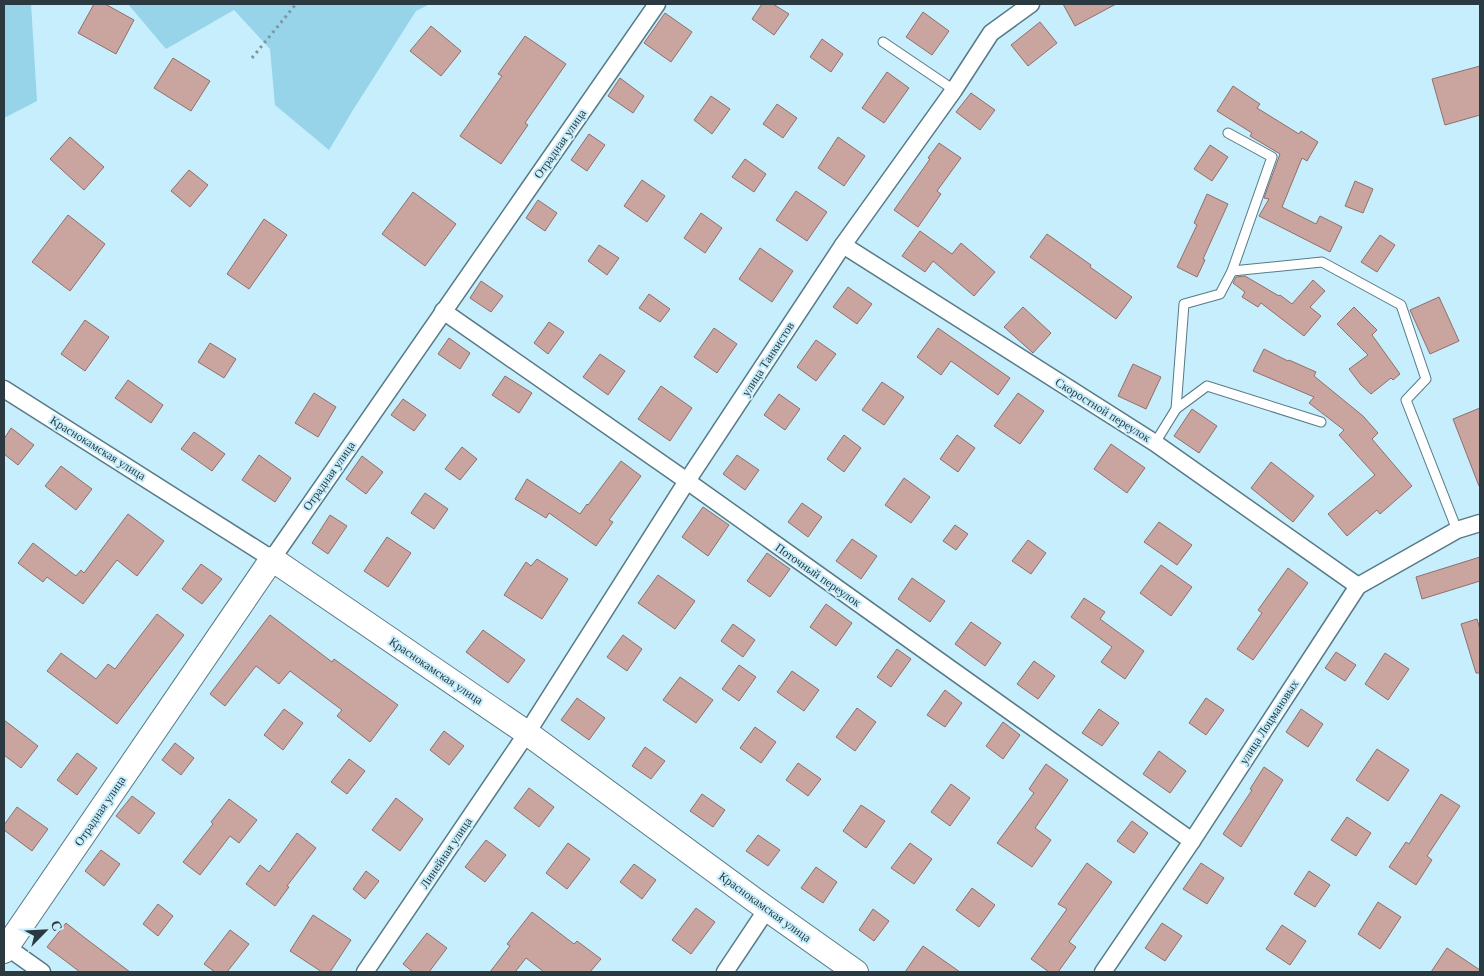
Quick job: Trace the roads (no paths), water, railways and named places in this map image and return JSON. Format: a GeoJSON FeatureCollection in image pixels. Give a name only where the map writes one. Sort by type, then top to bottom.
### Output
{"type":"FeatureCollection","features":[{"type":"Feature","properties":{"kind":"street","name":"Отрадная улица"},"geometry":{"type":"LineString","coordinates":[[5,948],[443,311],[657,4]]}},
{"type":"Feature","properties":{"kind":"street","name":"улица Танкистов"},"geometry":{"type":"LineString","coordinates":[[527,733],[687,482],[843,245],[954,90],[991,34],[1029,4]]}},
{"type":"Feature","properties":{"kind":"street","name":"Скоростной переулок"},"geometry":{"type":"LineString","coordinates":[[843,245],[1155,443],[1358,586]]}},
{"type":"Feature","properties":{"kind":"street","name":"Поточный переулок"},"geometry":{"type":"LineString","coordinates":[[443,311],[1192,841]]}},
{"type":"Feature","properties":{"kind":"street","name":"Краснокамская улица"},"geometry":{"type":"LineString","coordinates":[[4,389],[272,559],[527,733],[856,972]]}},
{"type":"Feature","properties":{"kind":"street","name":"улица Лоцмановых"},"geometry":{"type":"LineString","coordinates":[[1103,972],[1192,841],[1358,586],[1457,530],[1480,523]]}},
{"type":"Feature","properties":{"kind":"street","name":"Линейная улица"},"geometry":{"type":"LineString","coordinates":[[365,972],[527,733]]}},
{"type":"Feature","properties":{"kind":"street"},"geometry":{"type":"LineString","coordinates":[[725,972],[767,909]]}},
{"type":"Feature","properties":{"kind":"street"},"geometry":{"type":"LineString","coordinates":[[5,948],[42,972]]}},
{"type":"Feature","properties":{"kind":"lane"},"geometry":{"type":"LineString","coordinates":[[883,42],[954,90]]}},
{"type":"Feature","properties":{"kind":"lane"},"geometry":{"type":"LineString","coordinates":[[1176,409],[1184,304],[1220,294],[1232,271],[1272,157],[1228,134]]}},
{"type":"Feature","properties":{"kind":"lane"},"geometry":{"type":"LineString","coordinates":[[1232,271],[1322,262],[1401,305],[1426,379],[1406,400],[1457,530]]}},
{"type":"Feature","properties":{"kind":"lane"},"geometry":{"type":"LineString","coordinates":[[1155,443],[1176,409],[1207,386],[1321,422]]}}]}
